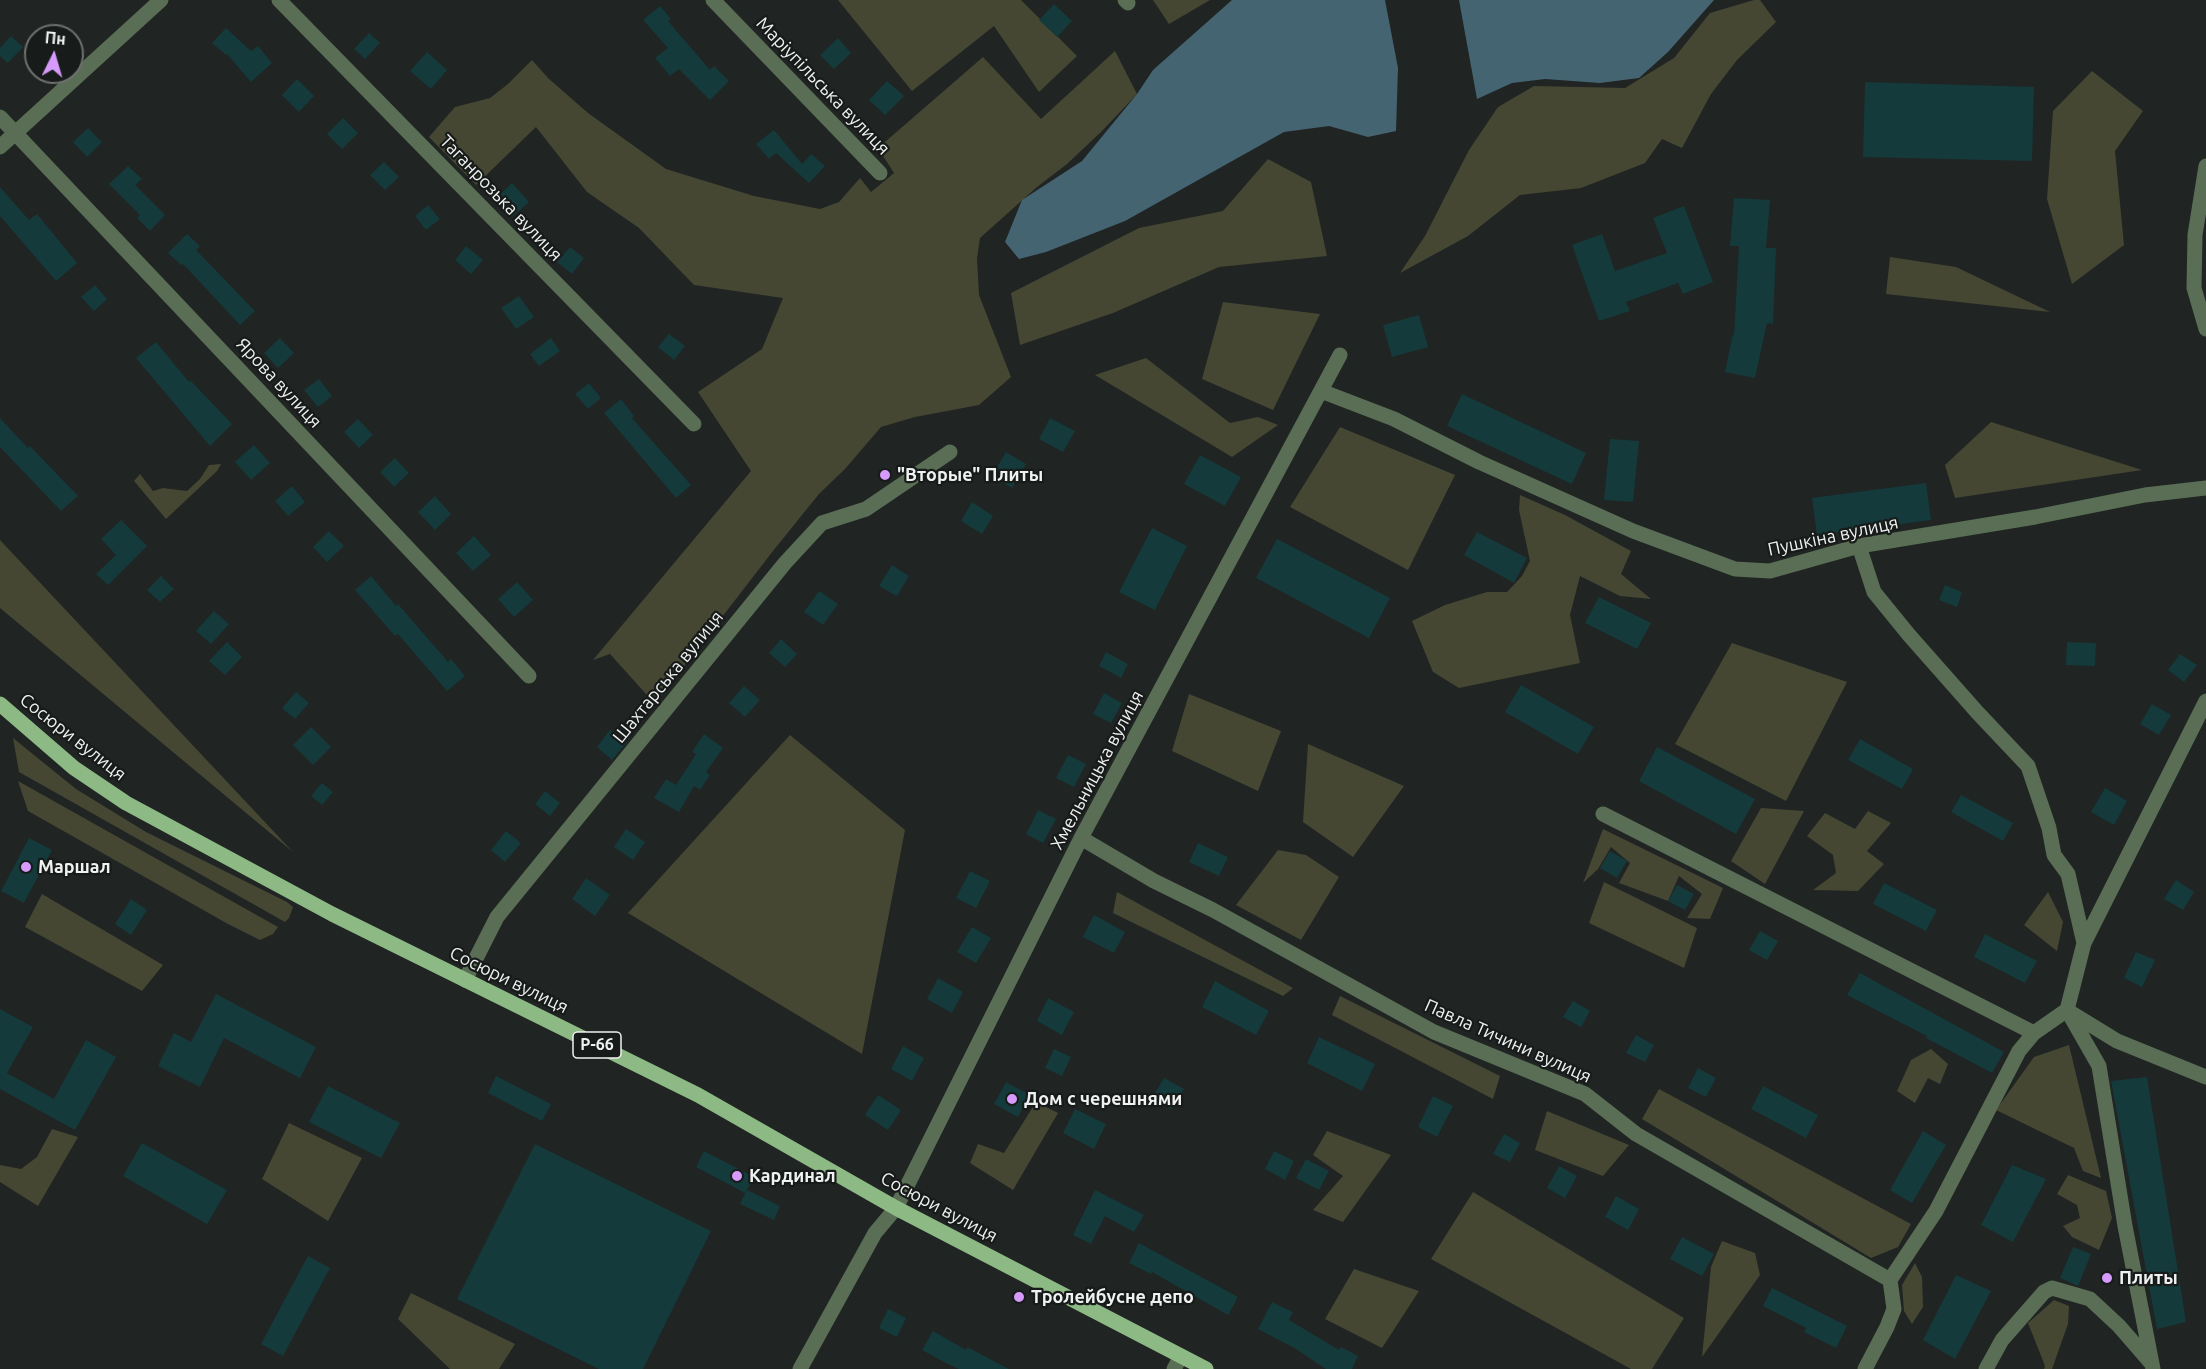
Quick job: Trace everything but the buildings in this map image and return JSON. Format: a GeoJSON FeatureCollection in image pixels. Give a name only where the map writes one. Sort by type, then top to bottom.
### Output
{"type":"FeatureCollection","features":[{"type":"Feature","properties":{"kind":"main road","name":"Сосюри вулиця"},"geometry":{"type":"LineString","coordinates":[[0,704],[74,768],[126,803],[332,914],[698,1095],[896,1208],[1178,1362],[1206,1369]]}},
{"type":"Feature","properties":{"kind":"street"},"geometry":{"type":"LineString","coordinates":[[0,147],[161,0]]}},
{"type":"Feature","properties":{"kind":"street","name":"Таганрозька вулиця"},"geometry":{"type":"LineString","coordinates":[[279,0],[694,424]]}},
{"type":"Feature","properties":{"kind":"street","name":"Маріупільська вулиця"},"geometry":{"type":"LineString","coordinates":[[713,0],[880,173]]}},
{"type":"Feature","properties":{"kind":"street","name":"Ярова вулиця"},"geometry":{"type":"LineString","coordinates":[[0,117],[529,676]]}},
{"type":"Feature","properties":{"kind":"street"},"geometry":{"type":"LineString","coordinates":[[2206,166],[2195,235],[2194,288],[2206,329]]}},
{"type":"Feature","properties":{"kind":"street","name":"Хмельницька вулиця"},"geometry":{"type":"LineString","coordinates":[[800,1369],[875,1233],[896,1208],[1082,838],[1340,355]]}},
{"type":"Feature","properties":{"kind":"street","name":"Пушкіна вулиця"},"geometry":{"type":"LineString","coordinates":[[1321,392],[1394,419],[1479,462],[1634,531],[1735,570],[1770,571],[1859,546],[2035,517],[2145,495],[2206,488]]}},
{"type":"Feature","properties":{"kind":"street","name":"Шахтарська вулиця"},"geometry":{"type":"LineString","coordinates":[[465,980],[497,917],[786,563],[822,523],[866,509],[950,452]]}},
{"type":"Feature","properties":{"kind":"street"},"geometry":{"type":"LineString","coordinates":[[1859,546],[1874,592],[1962,695],[2028,766],[2049,828],[2054,855],[2068,874],[2084,942]]}},
{"type":"Feature","properties":{"kind":"street"},"geometry":{"type":"LineString","coordinates":[[1865,1369],[1894,1309],[1890,1281],[1936,1211],[2019,1051],[2034,1033],[2067,1010],[2084,942],[2206,701]]}},
{"type":"Feature","properties":{"kind":"street"},"geometry":{"type":"LineString","coordinates":[[1603,814],[2034,1033]]}},
{"type":"Feature","properties":{"kind":"street","name":"Павла Тичини вулиця"},"geometry":{"type":"LineString","coordinates":[[1082,838],[1154,880],[1434,1032],[1585,1094],[1636,1134],[1890,1281]]}},
{"type":"Feature","properties":{"kind":"street"},"geometry":{"type":"LineString","coordinates":[[2067,1010],[2118,1041],[2206,1077]]}},
{"type":"Feature","properties":{"kind":"street"},"geometry":{"type":"LineString","coordinates":[[2067,1010],[2099,1066],[2125,1226],[2153,1367]]}},
{"type":"Feature","properties":{"kind":"street"},"geometry":{"type":"LineString","coordinates":[[1986,1369],[2002,1340],[2044,1292],[2052,1288],[2090,1299],[2119,1326],[2153,1367]]}},
{"type":"Feature","properties":{"kind":"green space"},"geometry":{"type":"Polygon","coordinates":[[[838,0],[1021,0],[1077,56],[1039,92],[994,26],[912,91],[838,0]]]}},
{"type":"Feature","properties":{"kind":"green space"},"geometry":{"type":"Polygon","coordinates":[[[1153,0],[1210,0],[1169,24],[1153,0]]]}},
{"type":"Feature","properties":{"kind":"green space"},"geometry":{"type":"Polygon","coordinates":[[[1760,0],[1776,22],[1737,60],[1711,94],[1682,148],[1662,139],[1645,163],[1581,188],[1520,195],[1468,236],[1400,273],[1425,236],[1469,150],[1498,107],[1534,86],[1625,88],[1674,58],[1710,13],[1760,0]]]}},
{"type":"Feature","properties":{"kind":"green space"},"geometry":{"type":"Polygon","coordinates":[[[1115,51],[1137,94],[1067,164],[1037,187],[980,238],[977,258],[979,295],[1011,377],[979,405],[915,417],[881,427],[845,469],[819,494],[655,704],[610,654],[593,660],[751,471],[698,392],[762,349],[783,298],[694,285],[639,228],[587,192],[536,127],[476,185],[429,137],[455,107],[490,98],[532,60],[548,78],[588,113],[666,169],[754,196],[820,209],[839,202],[860,178],[871,192],[894,173],[878,148],[983,57],[1041,119],[1115,51]]]}},
{"type":"Feature","properties":{"kind":"green space"},"geometry":{"type":"Polygon","coordinates":[[[2092,71],[2143,111],[2115,151],[2124,245],[2072,284],[2047,199],[2053,111],[2092,71]]]}},
{"type":"Feature","properties":{"kind":"green space"},"geometry":{"type":"Polygon","coordinates":[[[1268,159],[1311,182],[1327,256],[1219,267],[1113,313],[1020,345],[1011,293],[1139,228],[1223,211],[1268,159]]]}},
{"type":"Feature","properties":{"kind":"green space"},"geometry":{"type":"Polygon","coordinates":[[[1890,257],[1956,267],[2050,312],[1886,294],[1890,257]]]}},
{"type":"Feature","properties":{"kind":"green space"},"geometry":{"type":"Polygon","coordinates":[[[1223,302],[1320,314],[1273,410],[1202,379],[1223,302]]]}},
{"type":"Feature","properties":{"kind":"green space"},"geometry":{"type":"Polygon","coordinates":[[[1146,358],[1230,423],[1258,417],[1278,425],[1232,457],[1095,375],[1146,358]]]}},
{"type":"Feature","properties":{"kind":"green space"},"geometry":{"type":"Polygon","coordinates":[[[1991,422],[2142,470],[1955,498],[1945,465],[1991,422]]]}},
{"type":"Feature","properties":{"kind":"green space"},"geometry":{"type":"Polygon","coordinates":[[[1340,427],[1455,475],[1408,570],[1290,507],[1340,427]]]}},
{"type":"Feature","properties":{"kind":"green space"},"geometry":{"type":"Polygon","coordinates":[[[221,464],[217,471],[166,519],[134,481],[140,474],[153,491],[163,488],[187,491],[200,479],[209,465],[221,464]]]}},
{"type":"Feature","properties":{"kind":"green space"},"geometry":{"type":"Polygon","coordinates":[[[1520,495],[1565,515],[1631,551],[1621,574],[1651,599],[1620,596],[1580,576],[1570,615],[1580,663],[1459,688],[1433,672],[1412,621],[1445,605],[1487,592],[1507,592],[1522,576],[1530,561],[1519,510],[1520,495]]]}},
{"type":"Feature","properties":{"kind":"green space"},"geometry":{"type":"Polygon","coordinates":[[[0,540],[293,852],[0,608],[0,540]]]}},
{"type":"Feature","properties":{"kind":"green space"},"geometry":{"type":"Polygon","coordinates":[[[1732,643],[1847,682],[1786,801],[1675,744],[1732,643]]]}},
{"type":"Feature","properties":{"kind":"green space"},"geometry":{"type":"Polygon","coordinates":[[[1189,694],[1281,731],[1258,791],[1172,751],[1189,694]]]}},
{"type":"Feature","properties":{"kind":"green space"},"geometry":{"type":"Polygon","coordinates":[[[790,735],[905,830],[862,1054],[628,913],[790,735]]]}},
{"type":"Feature","properties":{"kind":"green space"},"geometry":{"type":"Polygon","coordinates":[[[13,738],[76,789],[146,832],[287,902],[293,907],[289,918],[285,922],[19,772],[13,738]]]}},
{"type":"Feature","properties":{"kind":"green space"},"geometry":{"type":"Polygon","coordinates":[[[1308,744],[1404,786],[1353,857],[1303,822],[1308,744]]]}},
{"type":"Feature","properties":{"kind":"green space"},"geometry":{"type":"Polygon","coordinates":[[[18,781],[278,927],[273,934],[260,940],[228,924],[28,811],[18,781]]]}},
{"type":"Feature","properties":{"kind":"green space"},"geometry":{"type":"Polygon","coordinates":[[[1761,808],[1804,811],[1765,884],[1731,861],[1761,808]]]}},
{"type":"Feature","properties":{"kind":"green space"},"geometry":{"type":"Polygon","coordinates":[[[1868,811],[1891,823],[1867,851],[1884,864],[1858,891],[1813,890],[1836,873],[1833,855],[1807,836],[1825,813],[1855,829],[1868,811]]]}},
{"type":"Feature","properties":{"kind":"green space"},"geometry":{"type":"Polygon","coordinates":[[[1603,829],[1723,888],[1710,919],[1687,918],[1702,894],[1679,876],[1668,901],[1619,883],[1630,863],[1611,847],[1598,869],[1583,883],[1603,829]]]}},
{"type":"Feature","properties":{"kind":"green space"},"geometry":{"type":"Polygon","coordinates":[[[1278,850],[1306,855],[1339,877],[1301,940],[1236,905],[1278,850]]]}},
{"type":"Feature","properties":{"kind":"green space"},"geometry":{"type":"Polygon","coordinates":[[[1604,882],[1697,928],[1684,968],[1589,923],[1604,882]]]}},
{"type":"Feature","properties":{"kind":"green space"},"geometry":{"type":"Polygon","coordinates":[[[1117,892],[1293,988],[1283,996],[1113,913],[1117,892]]]}},
{"type":"Feature","properties":{"kind":"green space"},"geometry":{"type":"Polygon","coordinates":[[[2048,892],[2063,922],[2057,951],[2024,925],[2048,892]]]}},
{"type":"Feature","properties":{"kind":"green space"},"geometry":{"type":"Polygon","coordinates":[[[42,894],[163,965],[142,991],[25,927],[42,894]]]}},
{"type":"Feature","properties":{"kind":"green space"},"geometry":{"type":"Polygon","coordinates":[[[1340,996],[1500,1076],[1493,1099],[1332,1015],[1340,996]]]}},
{"type":"Feature","properties":{"kind":"green space"},"geometry":{"type":"Polygon","coordinates":[[[2069,1045],[2101,1178],[2083,1171],[2074,1148],[1996,1110],[2034,1057],[2069,1045]]]}},
{"type":"Feature","properties":{"kind":"green space"},"geometry":{"type":"Polygon","coordinates":[[[1931,1049],[1948,1064],[1940,1084],[1928,1078],[1915,1103],[1897,1091],[1911,1060],[1931,1049]]]}},
{"type":"Feature","properties":{"kind":"green space"},"geometry":{"type":"Polygon","coordinates":[[[1659,1089],[1911,1224],[1898,1247],[1871,1258],[1642,1119],[1659,1089]]]}},
{"type":"Feature","properties":{"kind":"green space"},"geometry":{"type":"Polygon","coordinates":[[[1036,1102],[1058,1113],[1013,1190],[970,1163],[978,1144],[1004,1153],[1036,1102]]]}},
{"type":"Feature","properties":{"kind":"green space"},"geometry":{"type":"Polygon","coordinates":[[[1547,1111],[1629,1145],[1603,1176],[1535,1150],[1547,1111]]]}},
{"type":"Feature","properties":{"kind":"green space"},"geometry":{"type":"Polygon","coordinates":[[[289,1123],[362,1158],[328,1221],[262,1179],[289,1123]]]}},
{"type":"Feature","properties":{"kind":"green space"},"geometry":{"type":"Polygon","coordinates":[[[52,1129],[78,1137],[38,1206],[0,1182],[0,1165],[21,1169],[37,1157],[52,1129]]]}},
{"type":"Feature","properties":{"kind":"green space"},"geometry":{"type":"Polygon","coordinates":[[[1327,1131],[1391,1155],[1343,1222],[1313,1210],[1343,1176],[1313,1155],[1327,1131]]]}},
{"type":"Feature","properties":{"kind":"green space"},"geometry":{"type":"Polygon","coordinates":[[[2068,1175],[2106,1191],[2112,1218],[2099,1250],[2072,1237],[2063,1226],[2080,1218],[2077,1205],[2057,1194],[2068,1175]]]}},
{"type":"Feature","properties":{"kind":"green space"},"geometry":{"type":"Polygon","coordinates":[[[1473,1192],[1684,1318],[1652,1369],[1631,1369],[1431,1259],[1473,1192]]]}},
{"type":"Feature","properties":{"kind":"green space"},"geometry":{"type":"Polygon","coordinates":[[[1722,1241],[1755,1253],[1760,1275],[1702,1357],[1711,1267],[1722,1241]]]}},
{"type":"Feature","properties":{"kind":"green space"},"geometry":{"type":"Polygon","coordinates":[[[1915,1263],[1922,1277],[1923,1307],[1912,1324],[1904,1311],[1902,1285],[1915,1263]]]}},
{"type":"Feature","properties":{"kind":"green space"},"geometry":{"type":"Polygon","coordinates":[[[1354,1269],[1419,1291],[1382,1348],[1325,1319],[1354,1269]]]}},
{"type":"Feature","properties":{"kind":"green space"},"geometry":{"type":"Polygon","coordinates":[[[411,1293],[515,1344],[499,1369],[450,1369],[398,1319],[411,1293]]]}},
{"type":"Feature","properties":{"kind":"green space"},"geometry":{"type":"Polygon","coordinates":[[[2054,1300],[2069,1306],[2068,1324],[2052,1369],[2044,1369],[2045,1366],[2028,1323],[2054,1300]]]}},
{"type":"Feature","properties":{"kind":"water"},"geometry":{"type":"Polygon","coordinates":[[[1232,0],[1385,0],[1398,68],[1396,131],[1368,137],[1329,126],[1284,132],[1125,221],[1046,252],[1019,259],[1005,242],[1022,200],[1082,161],[1137,94],[1153,70],[1232,0]]]}},
{"type":"Feature","properties":{"kind":"water"},"geometry":{"type":"Polygon","coordinates":[[[1459,0],[1714,0],[1668,52],[1639,78],[1600,83],[1545,79],[1512,83],[1477,99],[1459,0]]]}},
{"type":"Feature","properties":{"kind":"place","name":"\"Вторые\" Плиты"},"geometry":{"type":"Point","coordinates":[885,475]}},
{"type":"Feature","properties":{"kind":"place","name":"Маршал"},"geometry":{"type":"Point","coordinates":[26,867]}},
{"type":"Feature","properties":{"kind":"place","name":"Дом с черешнями"},"geometry":{"type":"Point","coordinates":[1012,1099]}},
{"type":"Feature","properties":{"kind":"place","name":"Кардинал"},"geometry":{"type":"Point","coordinates":[737,1176]}},
{"type":"Feature","properties":{"kind":"place","name":"Плиты"},"geometry":{"type":"Point","coordinates":[2107,1278]}},
{"type":"Feature","properties":{"kind":"place","name":"Тролейбусне депо"},"geometry":{"type":"Point","coordinates":[1019,1297]}}]}
